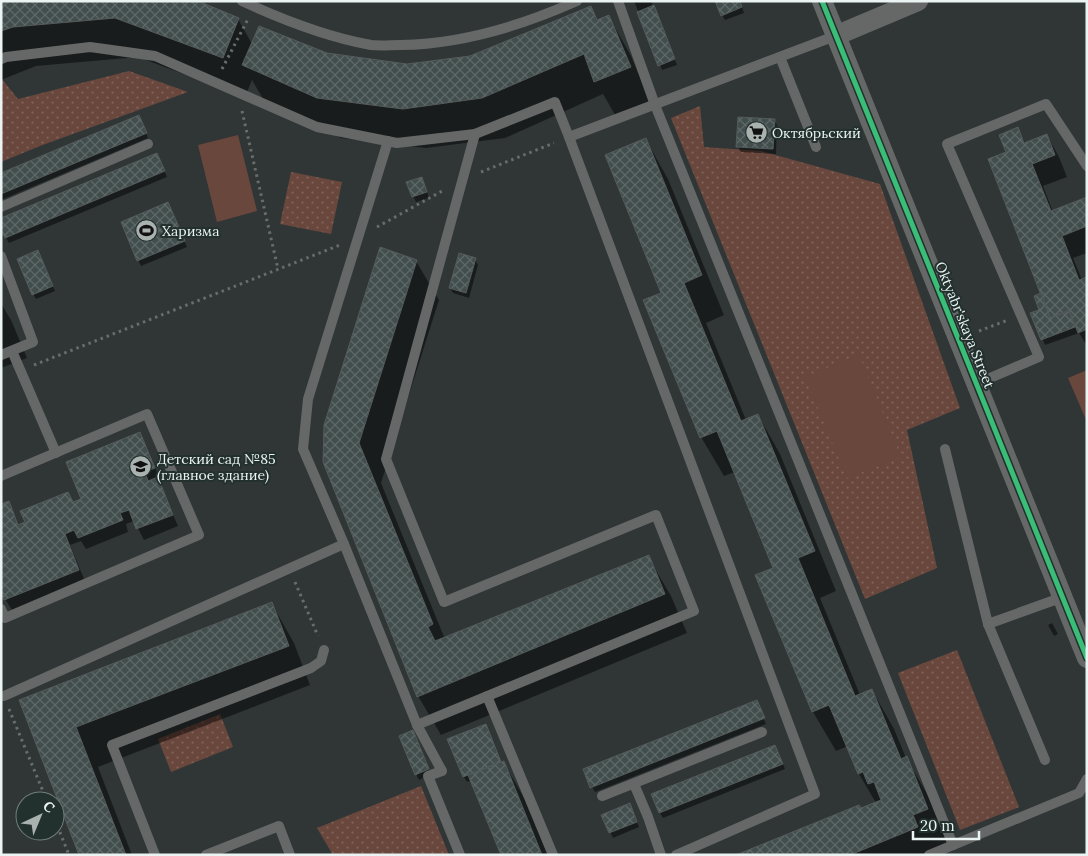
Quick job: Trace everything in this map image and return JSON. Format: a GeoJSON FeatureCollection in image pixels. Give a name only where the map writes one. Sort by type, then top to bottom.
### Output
{"type":"FeatureCollection","features":[{"type":"Feature","properties":{"kind":"street","name":"Oktyabr'skaya Street"},"geometry":{"type":"LineString","coordinates":[[822,1],[1062,597],[1081,626],[1087,658]]}},
{"type":"Feature","properties":{"kind":"street"},"geometry":{"type":"LineString","coordinates":[[835,36],[918,1]]}},
{"type":"Feature","properties":{"kind":"lane"},"geometry":{"type":"LineString","coordinates":[[242,1],[316,31],[372,45],[426,44],[490,33],[577,1]]}},
{"type":"Feature","properties":{"kind":"lane"},"geometry":{"type":"LineString","coordinates":[[618,1],[655,105],[953,845]]}},
{"type":"Feature","properties":{"kind":"lane"},"geometry":{"type":"LineString","coordinates":[[570,137],[835,36]]}},
{"type":"Feature","properties":{"kind":"lane"},"geometry":{"type":"LineString","coordinates":[[1,58],[90,47],[155,56],[237,90],[317,127],[397,143],[475,134],[555,102],[570,137],[815,794],[676,855]]}},
{"type":"Feature","properties":{"kind":"lane"},"geometry":{"type":"LineString","coordinates":[[780,58],[816,147]]}},
{"type":"Feature","properties":{"kind":"lane"},"geometry":{"type":"LineString","coordinates":[[976,384],[1039,357],[947,144],[1046,104],[1087,166]]}},
{"type":"Feature","properties":{"kind":"lane"},"geometry":{"type":"LineString","coordinates":[[417,725],[694,610],[656,515],[444,602],[386,459],[475,134]]}},
{"type":"Feature","properties":{"kind":"lane"},"geometry":{"type":"LineString","coordinates":[[388,141],[308,399],[304,449],[417,725],[442,771],[428,776],[460,855]]}},
{"type":"Feature","properties":{"kind":"lane"},"geometry":{"type":"LineString","coordinates":[[1,207],[148,144]]}},
{"type":"Feature","properties":{"kind":"lane"},"geometry":{"type":"LineString","coordinates":[[1,256],[33,342],[1,355]]}},
{"type":"Feature","properties":{"kind":"lane"},"geometry":{"type":"LineString","coordinates":[[12,351],[56,453]]}},
{"type":"Feature","properties":{"kind":"lane"},"geometry":{"type":"LineString","coordinates":[[1,476],[147,414],[199,535],[5,618],[1,609]]}},
{"type":"Feature","properties":{"kind":"lane"},"geometry":{"type":"LineString","coordinates":[[945,449],[988,624],[1045,760]]}},
{"type":"Feature","properties":{"kind":"lane"},"geometry":{"type":"LineString","coordinates":[[4,696],[344,544]]}},
{"type":"Feature","properties":{"kind":"lane"},"geometry":{"type":"LineString","coordinates":[[988,624],[1062,597]]}},
{"type":"Feature","properties":{"kind":"lane"},"geometry":{"type":"LineString","coordinates":[[155,855],[112,744],[311,668],[321,661],[324,650]]}},
{"type":"Feature","properties":{"kind":"lane"},"geometry":{"type":"LineString","coordinates":[[487,696],[553,855]]}},
{"type":"Feature","properties":{"kind":"lane"},"geometry":{"type":"LineString","coordinates":[[602,796],[762,732]]}},
{"type":"Feature","properties":{"kind":"lane"},"geometry":{"type":"LineString","coordinates":[[929,855],[1078,793],[1087,779]]}},
{"type":"Feature","properties":{"kind":"lane"},"geometry":{"type":"LineString","coordinates":[[634,784],[661,855]]}},
{"type":"Feature","properties":{"kind":"lane"},"geometry":{"type":"LineString","coordinates":[[206,855],[279,826],[290,855]]}},
{"type":"Feature","properties":{"kind":"path"},"geometry":{"type":"LineString","coordinates":[[254,7],[219,74],[237,90],[278,269]]}},
{"type":"Feature","properties":{"kind":"path"},"geometry":{"type":"LineString","coordinates":[[20,370],[358,238]]}},
{"type":"Feature","properties":{"kind":"path"},"geometry":{"type":"LineString","coordinates":[[289,568],[324,650]]}},
{"type":"Feature","properties":{"kind":"path"},"geometry":{"type":"LineString","coordinates":[[4,696],[43,791]]}},
{"type":"Feature","properties":{"kind":"path"},"geometry":{"type":"LineString","coordinates":[[63,841],[69,855]]}},
{"type":"Feature","properties":{"kind":"shaded area"},"geometry":{"type":"Polygon","coordinates":[[[129,71],[188,92],[1,162],[1,78],[18,99],[129,71]]]}},
{"type":"Feature","properties":{"kind":"shaded area"},"geometry":{"type":"Polygon","coordinates":[[[700,106],[704,147],[761,151],[880,184],[960,408],[907,430],[937,568],[865,599],[671,118],[700,106]]]}},
{"type":"Feature","properties":{"kind":"shaded area"},"geometry":{"type":"Polygon","coordinates":[[[238,135],[257,211],[217,222],[198,145],[238,135]]]}},
{"type":"Feature","properties":{"kind":"shaded area"},"geometry":{"type":"Polygon","coordinates":[[[291,172],[342,182],[331,234],[280,224],[291,172]]]}},
{"type":"Feature","properties":{"kind":"shaded area"},"geometry":{"type":"Polygon","coordinates":[[[859,355],[901,457],[847,478],[805,377],[859,355]]]}},
{"type":"Feature","properties":{"kind":"shaded area"},"geometry":{"type":"Polygon","coordinates":[[[1087,370],[1087,422],[1068,378],[1087,370]]]}},
{"type":"Feature","properties":{"kind":"shaded area"},"geometry":{"type":"Polygon","coordinates":[[[957,650],[1019,807],[960,830],[898,673],[957,650]]]}},
{"type":"Feature","properties":{"kind":"shaded area"},"geometry":{"type":"Polygon","coordinates":[[[220,714],[233,747],[171,772],[158,739],[220,714]]]}},
{"type":"Feature","properties":{"kind":"shaded area"},"geometry":{"type":"Polygon","coordinates":[[[421,786],[449,855],[333,855],[317,828],[421,786]]]}},
{"type":"Feature","properties":{"kind":"building"},"geometry":{"type":"Polygon","coordinates":[[[1,1],[198,1],[239,18],[223,58],[115,18],[13,27],[1,31],[1,1]]]}},
{"type":"Feature","properties":{"kind":"building"},"geometry":{"type":"Polygon","coordinates":[[[715,1],[740,1],[742,7],[721,16],[715,1]]]}},
{"type":"Feature","properties":{"kind":"building"},"geometry":{"type":"Polygon","coordinates":[[[654,5],[675,59],[658,66],[637,12],[654,5]]]}},
{"type":"Feature","properties":{"kind":"building"},"geometry":{"type":"Polygon","coordinates":[[[591,6],[597,20],[609,15],[631,67],[594,82],[584,54],[482,98],[403,109],[317,98],[242,65],[259,26],[327,53],[407,64],[470,56],[591,6]]]}},
{"type":"Feature","properties":{"kind":"building"},"geometry":{"type":"Polygon","coordinates":[[[139,115],[147,133],[1,194],[1,173],[139,115]]]}},
{"type":"Feature","properties":{"kind":"building","name":"Октябрьский"},"geometry":{"type":"Polygon","coordinates":[[[738,117],[775,119],[773,149],[736,147],[738,117]]]}},
{"type":"Feature","properties":{"kind":"building"},"geometry":{"type":"Polygon","coordinates":[[[1018,127],[1024,143],[1047,134],[1055,155],[1032,164],[1051,211],[1087,197],[1087,226],[1062,236],[1079,280],[1087,277],[1087,329],[1078,333],[1069,310],[1050,318],[988,159],[1006,152],[999,135],[1018,127]]]}},
{"type":"Feature","properties":{"kind":"building"},"geometry":{"type":"Polygon","coordinates":[[[646,138],[702,275],[684,283],[741,421],[758,414],[815,551],[798,558],[855,696],[872,689],[901,759],[907,756],[928,809],[913,815],[918,827],[850,855],[736,855],[859,805],[861,808],[881,800],[874,782],[868,784],[863,772],[858,774],[829,705],[812,712],[755,575],[773,568],[717,431],[700,438],[643,300],[661,293],[605,155],[646,138]]]}},
{"type":"Feature","properties":{"kind":"building"},"geometry":{"type":"Polygon","coordinates":[[[157,153],[165,171],[5,238],[1,230],[1,218],[157,153]]]}},
{"type":"Feature","properties":{"kind":"building"},"geometry":{"type":"Polygon","coordinates":[[[422,177],[427,192],[412,197],[406,182],[422,177]]]}},
{"type":"Feature","properties":{"kind":"building"},"geometry":{"type":"Polygon","coordinates":[[[168,202],[185,241],[137,261],[121,222],[168,202]]]}},
{"type":"Feature","properties":{"kind":"building"},"geometry":{"type":"Polygon","coordinates":[[[380,247],[417,260],[359,443],[433,624],[428,627],[435,641],[649,555],[665,594],[417,697],[323,462],[324,425],[380,247]]]}},
{"type":"Feature","properties":{"kind":"building"},"geometry":{"type":"Polygon","coordinates":[[[38,250],[53,286],[32,295],[17,259],[38,250]]]}},
{"type":"Feature","properties":{"kind":"building"},"geometry":{"type":"Polygon","coordinates":[[[459,253],[476,258],[466,293],[449,288],[459,253]]]}},
{"type":"Feature","properties":{"kind":"building"},"geometry":{"type":"Polygon","coordinates":[[[1041,293],[1050,318],[1069,311],[1075,327],[1041,340],[1030,313],[1039,310],[1034,296],[1041,293]]]}},
{"type":"Feature","properties":{"kind":"building"},"geometry":{"type":"Polygon","coordinates":[[[140,432],[155,468],[145,472],[148,481],[158,477],[173,515],[136,529],[129,510],[120,513],[123,520],[78,538],[74,530],[65,534],[79,570],[4,600],[1,593],[1,504],[9,501],[18,525],[25,522],[20,511],[68,492],[73,502],[81,499],[66,462],[140,432]]]}},
{"type":"Feature","properties":{"kind":"building"},"geometry":{"type":"Polygon","coordinates":[[[272,602],[289,646],[76,727],[126,855],[79,855],[65,819],[65,791],[54,791],[19,700],[272,602]]]}},
{"type":"Feature","properties":{"kind":"building"},"geometry":{"type":"Polygon","coordinates":[[[757,700],[765,718],[590,788],[583,769],[757,700]]]}},
{"type":"Feature","properties":{"kind":"building"},"geometry":{"type":"Polygon","coordinates":[[[486,724],[501,762],[463,777],[447,739],[486,724]]]}},
{"type":"Feature","properties":{"kind":"building"},"geometry":{"type":"Polygon","coordinates":[[[413,730],[429,769],[415,775],[399,736],[413,730]]]}},
{"type":"Feature","properties":{"kind":"building"},"geometry":{"type":"Polygon","coordinates":[[[775,745],[783,764],[659,813],[651,794],[775,745]]]}},
{"type":"Feature","properties":{"kind":"building"},"geometry":{"type":"Polygon","coordinates":[[[504,761],[542,855],[501,855],[468,775],[504,761]]]}},
{"type":"Feature","properties":{"kind":"building"},"geometry":{"type":"Polygon","coordinates":[[[630,803],[637,822],[609,833],[601,815],[630,803]]]}},
{"type":"Feature","properties":{"kind":"cycle path"},"geometry":{"type":"LineString","coordinates":[[822,1],[1087,658]]}},
{"type":"Feature","properties":{"kind":"place","name":"Октябрьский"},"geometry":{"type":"Point","coordinates":[756,133]}},
{"type":"Feature","properties":{"kind":"place","name":"Харизма"},"geometry":{"type":"Point","coordinates":[146,231]}},
{"type":"Feature","properties":{"kind":"place","name":"Детский сад №85 (главное здание)"},"geometry":{"type":"Point","coordinates":[141,467]}}]}
